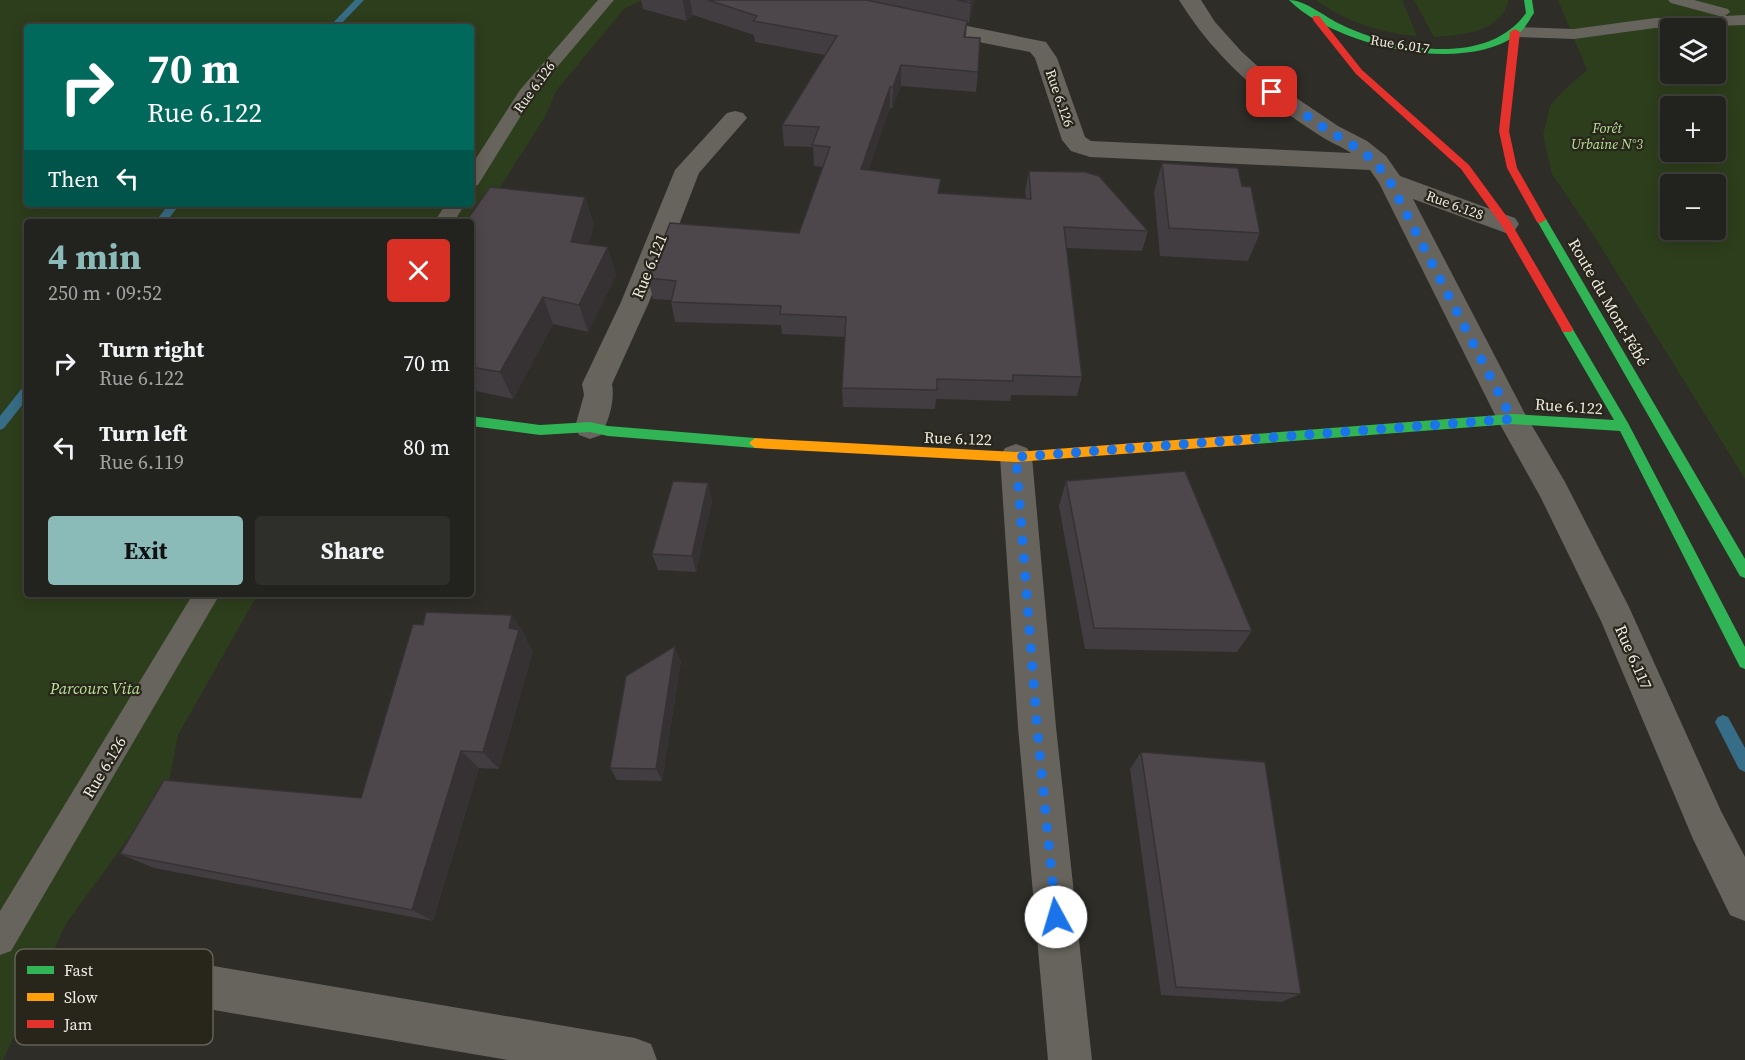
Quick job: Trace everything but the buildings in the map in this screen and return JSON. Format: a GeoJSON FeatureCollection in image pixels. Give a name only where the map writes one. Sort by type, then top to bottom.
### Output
{"type":"FeatureCollection","features":[{"type":"Feature","properties":{"kind":"street","name":"Rue 6.128"},"geometry":{"type":"LineString","coordinates":[[1190,0],[1206,26],[1233,57],[1272,92],[1329,131],[1358,146],[1384,172],[1506,224]]}},
{"type":"Feature","properties":{"kind":"street","name":"Rue 6.017"},"geometry":{"type":"LineString","coordinates":[[1293,0],[1316,18],[1350,34],[1389,46],[1431,51],[1471,48],[1503,39],[1515,32]]}},
{"type":"Feature","properties":{"kind":"street"},"geometry":{"type":"LineString","coordinates":[[1515,32],[1530,13],[1528,0]]}},
{"type":"Feature","properties":{"kind":"street"},"geometry":{"type":"LineString","coordinates":[[1316,18],[1359,72],[1466,167],[1506,224],[1624,426],[1745,662]]}},
{"type":"Feature","properties":{"kind":"street","name":"Rue 6.126"},"geometry":{"type":"LineString","coordinates":[[901,20],[1038,47],[1046,58],[1074,140],[1080,146],[1090,149],[1384,172]]}},
{"type":"Feature","properties":{"kind":"street","name":"Route du Mont-Fébé"},"geometry":{"type":"LineString","coordinates":[[1515,32],[1504,131],[1512,168],[1745,572]]}},
{"type":"Feature","properties":{"kind":"street","name":"Rue 6.121"},"geometry":{"type":"LineString","coordinates":[[590,427],[599,395],[597,384],[635,302],[688,170],[735,118]]}},
{"type":"Feature","properties":{"kind":"street","name":"Rue 6.117"},"geometry":{"type":"LineString","coordinates":[[1384,172],[1512,419],[1554,491],[1617,618],[1707,825],[1745,900]]}},
{"type":"Feature","properties":{"kind":"street","name":"Rue 6.122"},"geometry":{"type":"LineString","coordinates":[[474,421],[540,430],[590,427],[608,432],[813,448],[1016,457],[1512,419],[1624,426]]}},
{"type":"Feature","properties":{"kind":"street"},"geometry":{"type":"LineString","coordinates":[[1016,457],[1037,727],[1070,1060]]}},
{"type":"Feature","properties":{"kind":"street"},"geometry":{"type":"LineString","coordinates":[[213,988],[542,1052],[635,1060]]}},
{"type":"Feature","properties":{"kind":"lane","name":"Rue 6.126"},"geometry":{"type":"LineString","coordinates":[[474,176],[528,90],[606,0]]}},
{"type":"Feature","properties":{"kind":"lane","name":"Rue 6.017"},"geometry":{"type":"LineString","coordinates":[[1676,0],[1745,19]]}},
{"type":"Feature","properties":{"kind":"lane","name":"Rue 6.017"},"geometry":{"type":"LineString","coordinates":[[1515,32],[1574,34],[1655,23],[1745,19]]}},
{"type":"Feature","properties":{"kind":"lane","name":"Rue 6.126"},"geometry":{"type":"LineString","coordinates":[[0,940],[205,597]]}},
{"type":"Feature","properties":{"kind":"green space","name":"Parcours Vita"},"geometry":{"type":"Polygon","coordinates":[[[0,0],[643,0],[625,8],[556,91],[546,115],[474,228],[474,219],[24,219],[24,597],[256,597],[178,735],[169,782],[66,924],[54,949],[15,949],[15,1034],[3,1060],[0,1060],[0,0]]]}},
{"type":"Feature","properties":{"kind":"green space"},"geometry":{"type":"Polygon","coordinates":[[[1316,0],[1402,0],[1417,36],[1364,25],[1327,8],[1316,0]]]}},
{"type":"Feature","properties":{"kind":"green space"},"geometry":{"type":"Polygon","coordinates":[[[1414,0],[1509,0],[1504,11],[1489,26],[1468,33],[1434,37],[1414,0]]]}},
{"type":"Feature","properties":{"kind":"green space","name":"Forêt Urbaine N°3"},"geometry":{"type":"Polygon","coordinates":[[[1558,0],[1745,0],[1745,479],[1596,239],[1552,174],[1543,135],[1550,106],[1587,70],[1558,0]]]}},
{"type":"Feature","properties":{"kind":"waterway"},"geometry":{"type":"LineString","coordinates":[[336,24],[360,0]]}},
{"type":"Feature","properties":{"kind":"waterway"},"geometry":{"type":"LineString","coordinates":[[162,219],[172,207]]}},
{"type":"Feature","properties":{"kind":"waterway"},"geometry":{"type":"LineString","coordinates":[[0,425],[24,394]]}},
{"type":"Feature","properties":{"kind":"waterway"},"geometry":{"type":"LineString","coordinates":[[1723,722],[1745,764]]}},
{"type":"Feature","properties":{"kind":"traffic: fast"},"geometry":{"type":"LineString","coordinates":[[1293,0],[1315,15],[1369,39],[1430,52],[1459,51],[1487,46],[1512,34],[1530,13],[1528,0]]}},
{"type":"Feature","properties":{"kind":"traffic: fast"},"geometry":{"type":"LineString","coordinates":[[1541,219],[1745,572]]}},
{"type":"Feature","properties":{"kind":"traffic: fast"},"geometry":{"type":"LineString","coordinates":[[1567,329],[1624,426],[1745,662]]}},
{"type":"Feature","properties":{"kind":"traffic: fast"},"geometry":{"type":"LineString","coordinates":[[1255,439],[1512,419],[1624,426]]}},
{"type":"Feature","properties":{"kind":"traffic: fast"},"geometry":{"type":"LineString","coordinates":[[474,421],[540,430],[590,427],[608,431],[755,443]]}},
{"type":"Feature","properties":{"kind":"traffic: slow"},"geometry":{"type":"LineString","coordinates":[[755,443],[1016,457],[1255,439]]}},
{"type":"Feature","properties":{"kind":"traffic: jam"},"geometry":{"type":"LineString","coordinates":[[1316,18],[1359,72],[1465,167],[1506,224],[1567,329]]}},
{"type":"Feature","properties":{"kind":"traffic: jam"},"geometry":{"type":"LineString","coordinates":[[1515,32],[1504,131],[1512,168],[1541,219]]}},
{"type":"Feature","properties":{"kind":"route"},"geometry":{"type":"LineString","coordinates":[[1056,917],[1037,727],[1016,457],[1512,419],[1390,182],[1377,162],[1358,146],[1329,131],[1272,92]]}}]}
